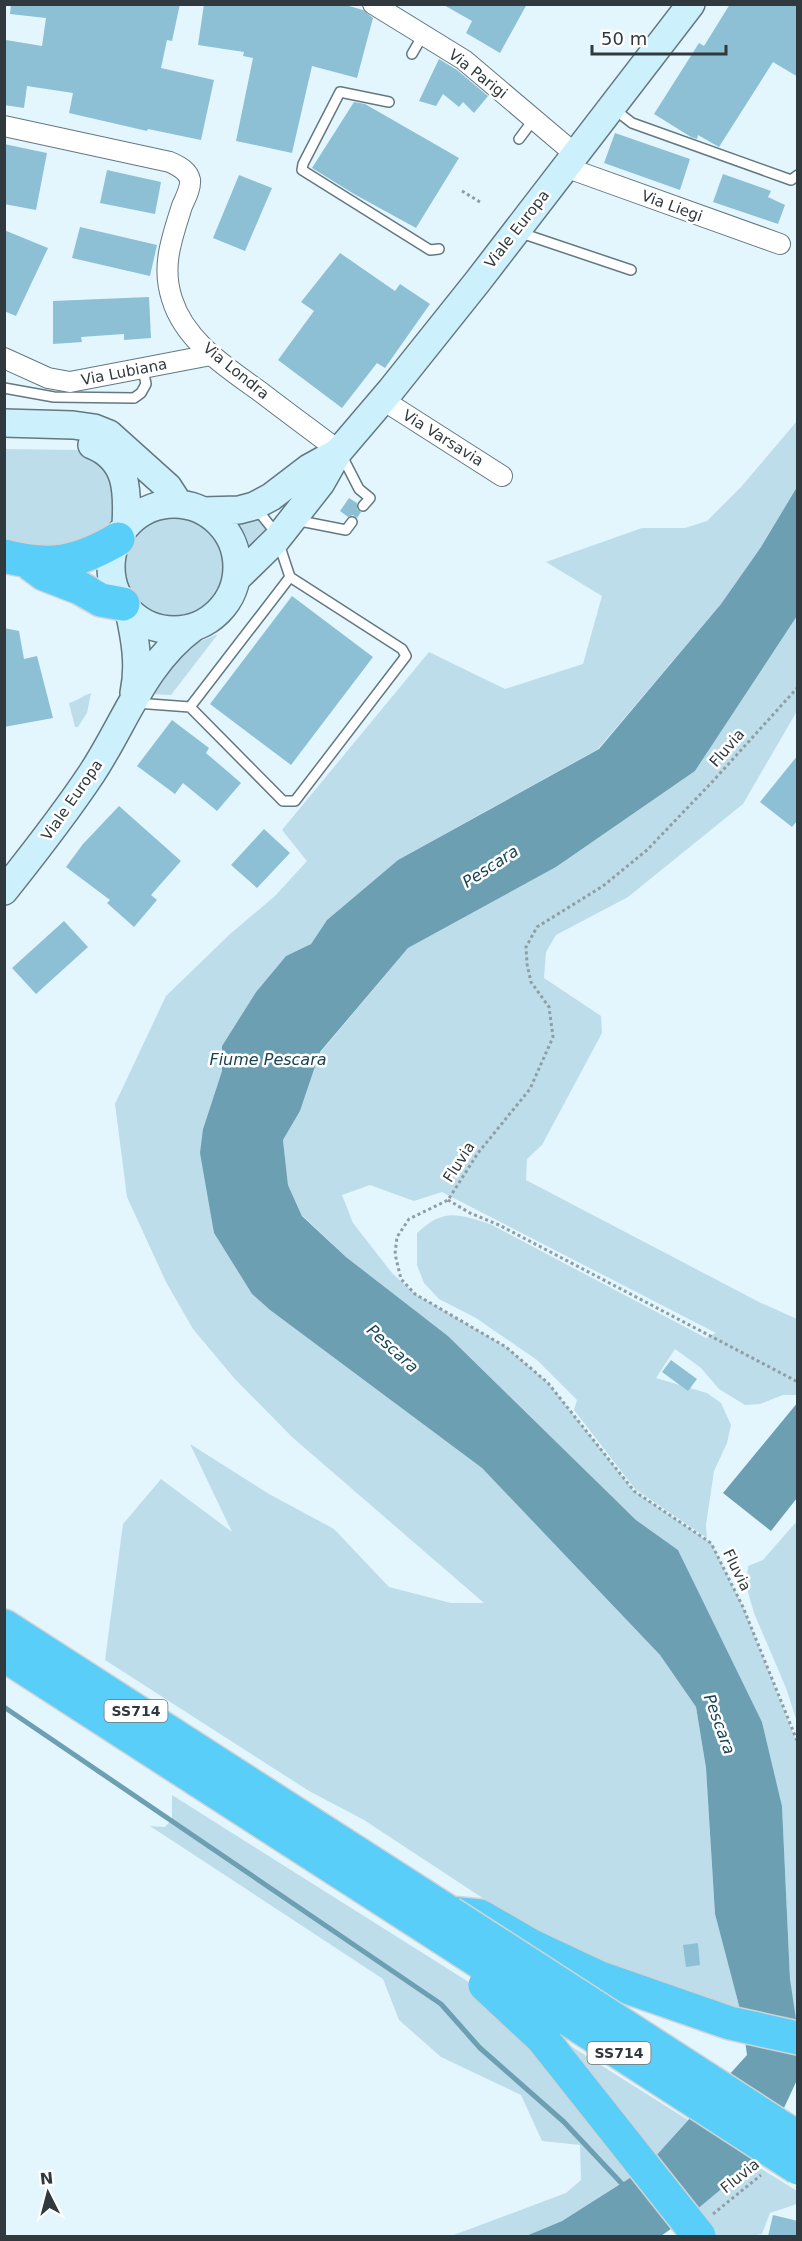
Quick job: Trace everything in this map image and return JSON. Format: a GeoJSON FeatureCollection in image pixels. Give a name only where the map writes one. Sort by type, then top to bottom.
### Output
{"type":"FeatureCollection","features":[{"type":"Feature","properties":{"kind":"highway"},"geometry":{"type":"LineString","coordinates":[[16,559],[60,562],[75,559],[90,554],[122,532]]}},
{"type":"Feature","properties":{"kind":"highway"},"geometry":{"type":"LineString","coordinates":[[16,559],[101,600],[126,608]]}},
{"type":"Feature","properties":{"kind":"highway","name":"SS714"},"geometry":{"type":"LineString","coordinates":[[4,1626],[798,2168]]}},
{"type":"Feature","properties":{"kind":"highway","name":"SS714"},"geometry":{"type":"LineString","coordinates":[[4,1655],[798,2138]]}},
{"type":"Feature","properties":{"kind":"highway"},"geometry":{"type":"LineString","coordinates":[[705,2226],[542,2038],[482,1983],[451,1961],[445,1925],[480,1916],[532,1946],[598,1977],[730,2023],[798,2038]]}},
{"type":"Feature","properties":{"kind":"main road","name":"Viale Europa"},"geometry":{"type":"LineString","coordinates":[[236,579],[285,529],[321,483],[339,451],[383,400],[691,4]]}},
{"type":"Feature","properties":{"kind":"main road"},"geometry":{"type":"LineString","coordinates":[[4,423],[73,425],[94,428],[109,434],[191,508],[224,528],[233,544],[237,561],[233,590],[222,608],[214,616],[194,627],[174,630],[145,623],[126,608],[117,594],[111,572],[111,561],[122,532],[127,509],[123,473],[114,458],[105,450],[91,444],[61,440],[4,440]]}},
{"type":"Feature","properties":{"kind":"main road","name":"Viale Europa"},"geometry":{"type":"LineString","coordinates":[[191,508],[225,511],[254,506],[271,497],[309,468],[339,451]]}},
{"type":"Feature","properties":{"kind":"main road"},"geometry":{"type":"LineString","coordinates":[[122,532],[145,511],[156,507],[191,508]]}},
{"type":"Feature","properties":{"kind":"main road","name":"Viale Europa"},"geometry":{"type":"LineString","coordinates":[[126,608],[136,642],[137,680],[131,703]]}},
{"type":"Feature","properties":{"kind":"main road","name":"Viale Europa"},"geometry":{"type":"LineString","coordinates":[[4,891],[92,773],[155,665],[176,641],[194,627]]}},
{"type":"Feature","properties":{"kind":"street","name":"Via Parigi"},"geometry":{"type":"LineString","coordinates":[[373,4],[464,60],[534,119],[570,160]]}},
{"type":"Feature","properties":{"kind":"street","name":"Via Londra"},"geometry":{"type":"LineString","coordinates":[[4,126],[170,162],[181,167],[187,173],[190,185],[170,246],[166,267],[168,289],[174,307],[183,323],[211,355],[339,451]]}},
{"type":"Feature","properties":{"kind":"street","name":"Via Liegi"},"geometry":{"type":"LineString","coordinates":[[570,160],[780,244]]}},
{"type":"Feature","properties":{"kind":"street","name":"Via Lubiana"},"geometry":{"type":"LineString","coordinates":[[4,358],[59,381],[81,381],[211,355]]}},
{"type":"Feature","properties":{"kind":"street","name":"Via Varsavia"},"geometry":{"type":"LineString","coordinates":[[383,400],[502,476]]}},
{"type":"Feature","properties":{"kind":"lane"},"geometry":{"type":"LineString","coordinates":[[412,54],[423,35]]}},
{"type":"Feature","properties":{"kind":"lane"},"geometry":{"type":"LineString","coordinates":[[389,102],[340,92],[302,170],[430,250],[439,249]]}},
{"type":"Feature","properties":{"kind":"lane"},"geometry":{"type":"LineString","coordinates":[[612,107],[632,123],[791,180],[798,175]]}},
{"type":"Feature","properties":{"kind":"lane"},"geometry":{"type":"LineString","coordinates":[[519,139],[534,119]]}},
{"type":"Feature","properties":{"kind":"lane"},"geometry":{"type":"LineString","coordinates":[[515,231],[631,270]]}},
{"type":"Feature","properties":{"kind":"lane"},"geometry":{"type":"LineString","coordinates":[[4,388],[54,397],[134,398],[141,393],[146,384],[143,369]]}},
{"type":"Feature","properties":{"kind":"lane"},"geometry":{"type":"LineString","coordinates":[[339,451],[359,489],[370,498],[363,506]]}},
{"type":"Feature","properties":{"kind":"lane"},"geometry":{"type":"LineString","coordinates":[[254,506],[267,522],[285,529],[346,530],[352,522]]}},
{"type":"Feature","properties":{"kind":"lane"},"geometry":{"type":"LineString","coordinates":[[190,707],[290,577],[285,529]]}},
{"type":"Feature","properties":{"kind":"lane"},"geometry":{"type":"LineString","coordinates":[[131,703],[190,707],[283,801],[295,801],[406,656],[402,649],[290,577]]}},
{"type":"Feature","properties":{"kind":"path"},"geometry":{"type":"LineString","coordinates":[[462,191],[480,202]]}},
{"type":"Feature","properties":{"kind":"path","name":"Fluvia"},"geometry":{"type":"LineString","coordinates":[[798,687],[714,780],[647,849],[603,886],[537,927],[526,947],[526,964],[531,982],[549,1007],[553,1037],[530,1089],[478,1153],[448,1200],[409,1220],[397,1237],[395,1254],[400,1279],[414,1294],[515,1354],[548,1383],[634,1491],[711,1543],[742,1607],[798,1743]]}},
{"type":"Feature","properties":{"kind":"path"},"geometry":{"type":"LineString","coordinates":[[448,1200],[798,1382]]}},
{"type":"Feature","properties":{"kind":"path","name":"Fluvia"},"geometry":{"type":"LineString","coordinates":[[705,2226],[765,2172]]}},
{"type":"Feature","properties":{"kind":"shaded area"},"geometry":{"type":"Polygon","coordinates":[[[797,421],[797,487],[761,547],[721,604],[598,749],[398,860],[327,920],[311,944],[286,956],[256,992],[222,1046],[222,1071],[203,1129],[214,1233],[252,1294],[270,1310],[482,1468],[660,1655],[696,1707],[706,1768],[715,1914],[742,2017],[577,1960],[364,1820],[309,1791],[105,1660],[123,1524],[161,1479],[232,1532],[190,1444],[269,1494],[334,1529],[389,1587],[451,1603],[484,1603],[292,1437],[234,1378],[193,1329],[166,1282],[127,1197],[115,1104],[166,996],[230,934],[275,896],[307,861],[282,830],[429,652],[505,689],[583,664],[602,596],[546,562],[642,528],[685,528],[707,521],[741,487],[797,421]]]}},
{"type":"Feature","properties":{"kind":"shaded area"},"geometry":{"type":"Polygon","coordinates":[[[82,447],[119,479],[114,517],[107,528],[62,553],[5,538],[4,449],[80,450],[82,447]]]}},
{"type":"Feature","properties":{"kind":"shaded area"},"geometry":{"type":"Polygon","coordinates":[[[174,517],[193,520],[210,531],[221,548],[224,567],[221,586],[210,603],[193,614],[174,617],[155,614],[138,603],[127,586],[124,567],[127,548],[138,531],[155,520],[174,517]]]}},
{"type":"Feature","properties":{"kind":"shaded area"},"geometry":{"type":"Polygon","coordinates":[[[256,518],[269,533],[249,557],[244,537],[233,519],[256,518]]]}},
{"type":"Feature","properties":{"kind":"shaded area"},"geometry":{"type":"Polygon","coordinates":[[[797,616],[797,711],[743,804],[628,897],[556,935],[546,952],[544,978],[601,1016],[602,1033],[542,1145],[527,1159],[526,1180],[759,1302],[797,1319],[797,1395],[783,1395],[760,1404],[745,1405],[719,1389],[701,1368],[675,1349],[656,1378],[707,1393],[721,1403],[731,1425],[727,1443],[714,1471],[706,1525],[707,1538],[635,1489],[574,1410],[577,1400],[537,1360],[476,1318],[439,1299],[424,1283],[417,1265],[417,1233],[435,1220],[451,1215],[490,1224],[706,1338],[716,1333],[442,1192],[414,1201],[370,1185],[342,1195],[353,1223],[392,1273],[415,1294],[506,1347],[548,1383],[634,1491],[711,1543],[743,1607],[797,1743],[797,2021],[794,2020],[790,1979],[782,1806],[762,1722],[678,1550],[636,1520],[448,1336],[346,1257],[302,1215],[288,1185],[283,1140],[300,1111],[320,1053],[408,948],[556,867],[695,771],[797,616]]]}},
{"type":"Feature","properties":{"kind":"shaded area"},"geometry":{"type":"Polygon","coordinates":[[[218,634],[171,695],[150,694],[157,676],[189,646],[218,634]]]}},
{"type":"Feature","properties":{"kind":"shaded area"},"geometry":{"type":"Polygon","coordinates":[[[91,693],[87,713],[78,727],[75,727],[69,703],[91,693]]]}},
{"type":"Feature","properties":{"kind":"shaded area"},"geometry":{"type":"Polygon","coordinates":[[[797,1521],[797,1722],[786,1688],[754,1613],[746,1585],[748,1566],[763,1560],[797,1521]]]}},
{"type":"Feature","properties":{"kind":"shaded area"},"geometry":{"type":"Polygon","coordinates":[[[172,1795],[688,2120],[644,2169],[562,2221],[526,2236],[451,2236],[566,2193],[581,2180],[580,2145],[542,2141],[521,2095],[441,2057],[399,2020],[383,1979],[150,1826],[165,1827],[172,1819],[172,1795]]]}},
{"type":"Feature","properties":{"kind":"shaded area"},"geometry":{"type":"Polygon","coordinates":[[[752,2163],[797,2191],[797,2204],[770,2213],[762,2234],[707,2236],[689,2216],[752,2163]]]}},
{"type":"Feature","properties":{"kind":"water","name":"Fiume Pescara"},"geometry":{"type":"Polygon","coordinates":[[[797,487],[797,616],[695,771],[556,867],[408,948],[320,1052],[300,1111],[283,1140],[288,1185],[302,1216],[346,1257],[448,1336],[636,1520],[678,1550],[762,1722],[782,1806],[790,1979],[798,2033],[797,2080],[762,2155],[689,2216],[661,2236],[526,2236],[562,2221],[644,2169],[747,2055],[742,2017],[715,1914],[706,1768],[696,1707],[660,1655],[482,1468],[270,1310],[252,1294],[214,1233],[200,1153],[203,1129],[222,1071],[222,1046],[256,992],[286,956],[311,944],[327,920],[398,860],[599,749],[721,604],[761,547],[797,487]]]}},
{"type":"Feature","properties":{"kind":"water"},"geometry":{"type":"Polygon","coordinates":[[[798,1402],[797,1498],[771,1531],[723,1493],[798,1402]]]}},
{"type":"Feature","properties":{"kind":"building"},"geometry":{"type":"Polygon","coordinates":[[[11,4],[180,4],[172,41],[167,40],[161,68],[214,80],[201,140],[148,129],[147,131],[69,113],[73,93],[27,86],[24,108],[4,105],[6,40],[42,46],[46,18],[10,14],[11,4]]]}},
{"type":"Feature","properties":{"kind":"building"},"geometry":{"type":"Polygon","coordinates":[[[204,4],[342,4],[363,10],[373,18],[357,78],[312,66],[292,153],[236,141],[253,58],[243,56],[244,52],[198,45],[204,4]]]}},
{"type":"Feature","properties":{"kind":"building"},"geometry":{"type":"Polygon","coordinates":[[[442,4],[527,4],[500,53],[466,33],[472,21],[442,4]]]}},
{"type":"Feature","properties":{"kind":"building"},"geometry":{"type":"Polygon","coordinates":[[[730,4],[798,4],[798,77],[773,62],[719,147],[698,135],[697,139],[691,137],[654,114],[699,43],[704,46],[730,4]]]}},
{"type":"Feature","properties":{"kind":"building"},"geometry":{"type":"Polygon","coordinates":[[[439,59],[457,70],[488,96],[474,113],[463,102],[459,107],[443,94],[436,106],[419,101],[439,59]]]}},
{"type":"Feature","properties":{"kind":"building"},"geometry":{"type":"Polygon","coordinates":[[[354,102],[365,104],[459,158],[416,228],[312,168],[354,102]]]}},
{"type":"Feature","properties":{"kind":"building"},"geometry":{"type":"Polygon","coordinates":[[[615,133],[690,159],[680,190],[604,163],[615,133]]]}},
{"type":"Feature","properties":{"kind":"building"},"geometry":{"type":"Polygon","coordinates":[[[4,144],[47,153],[36,210],[4,204],[4,144]]]}},
{"type":"Feature","properties":{"kind":"building"},"geometry":{"type":"Polygon","coordinates":[[[107,170],[161,182],[155,214],[100,203],[107,170]]]}},
{"type":"Feature","properties":{"kind":"building"},"geometry":{"type":"Polygon","coordinates":[[[723,174],[771,191],[768,197],[785,205],[778,224],[713,202],[723,174]]]}},
{"type":"Feature","properties":{"kind":"building"},"geometry":{"type":"Polygon","coordinates":[[[239,175],[272,188],[245,251],[213,238],[239,175]]]}},
{"type":"Feature","properties":{"kind":"building"},"geometry":{"type":"Polygon","coordinates":[[[80,227],[157,245],[150,276],[72,258],[80,227]]]}},
{"type":"Feature","properties":{"kind":"building"},"geometry":{"type":"Polygon","coordinates":[[[4,230],[48,248],[16,316],[4,311],[4,230]]]}},
{"type":"Feature","properties":{"kind":"building"},"geometry":{"type":"Polygon","coordinates":[[[340,253],[395,291],[400,284],[430,304],[385,368],[377,363],[342,408],[278,360],[314,311],[301,302],[340,253]]]}},
{"type":"Feature","properties":{"kind":"building"},"geometry":{"type":"Polygon","coordinates":[[[149,297],[151,338],[124,340],[124,334],[81,337],[82,342],[53,344],[53,301],[149,297]]]}},
{"type":"Feature","properties":{"kind":"building"},"geometry":{"type":"Polygon","coordinates":[[[349,498],[357,503],[357,509],[361,512],[357,518],[353,515],[348,517],[340,511],[349,498]]]}},
{"type":"Feature","properties":{"kind":"building"},"geometry":{"type":"Polygon","coordinates":[[[292,596],[373,657],[291,765],[210,704],[292,596]]]}},
{"type":"Feature","properties":{"kind":"building"},"geometry":{"type":"Polygon","coordinates":[[[4,628],[19,631],[24,659],[37,656],[53,718],[4,727],[4,628]]]}},
{"type":"Feature","properties":{"kind":"building"},"geometry":{"type":"Polygon","coordinates":[[[172,720],[209,748],[206,753],[241,783],[217,811],[183,783],[175,794],[137,766],[172,720]]]}},
{"type":"Feature","properties":{"kind":"building"},"geometry":{"type":"Polygon","coordinates":[[[798,755],[798,820],[792,827],[760,802],[798,755]]]}},
{"type":"Feature","properties":{"kind":"building"},"geometry":{"type":"Polygon","coordinates":[[[119,806],[181,861],[151,895],[157,900],[134,927],[107,903],[110,900],[66,867],[83,844],[119,806]]]}},
{"type":"Feature","properties":{"kind":"building"},"geometry":{"type":"Polygon","coordinates":[[[264,829],[290,853],[257,888],[231,865],[264,829]]]}},
{"type":"Feature","properties":{"kind":"building"},"geometry":{"type":"Polygon","coordinates":[[[64,921],[88,947],[36,994],[12,968],[64,921]]]}},
{"type":"Feature","properties":{"kind":"building"},"geometry":{"type":"Polygon","coordinates":[[[671,1360],[697,1379],[688,1391],[662,1372],[671,1360]]]}},
{"type":"Feature","properties":{"kind":"building"},"geometry":{"type":"Polygon","coordinates":[[[698,1943],[700,1965],[686,1967],[683,1945],[698,1943]]]}},
{"type":"Feature","properties":{"kind":"building"},"geometry":{"type":"Polygon","coordinates":[[[773,2215],[798,2221],[798,2236],[768,2236],[773,2215]]]}},
{"type":"Feature","properties":{"kind":"waterway"},"geometry":{"type":"LineString","coordinates":[[4,1707],[441,2004],[480,2048],[564,2122],[625,2187]]}},
{"type":"Feature","properties":{"kind":"water label","name":"Pescara"},"geometry":{"type":"Point","coordinates":[490,866]}},
{"type":"Feature","properties":{"kind":"water label","name":"Pescara"},"geometry":{"type":"Point","coordinates":[393,1348]}},
{"type":"Feature","properties":{"kind":"water label","name":"Pescara"},"geometry":{"type":"Point","coordinates":[720,1724]}}]}
